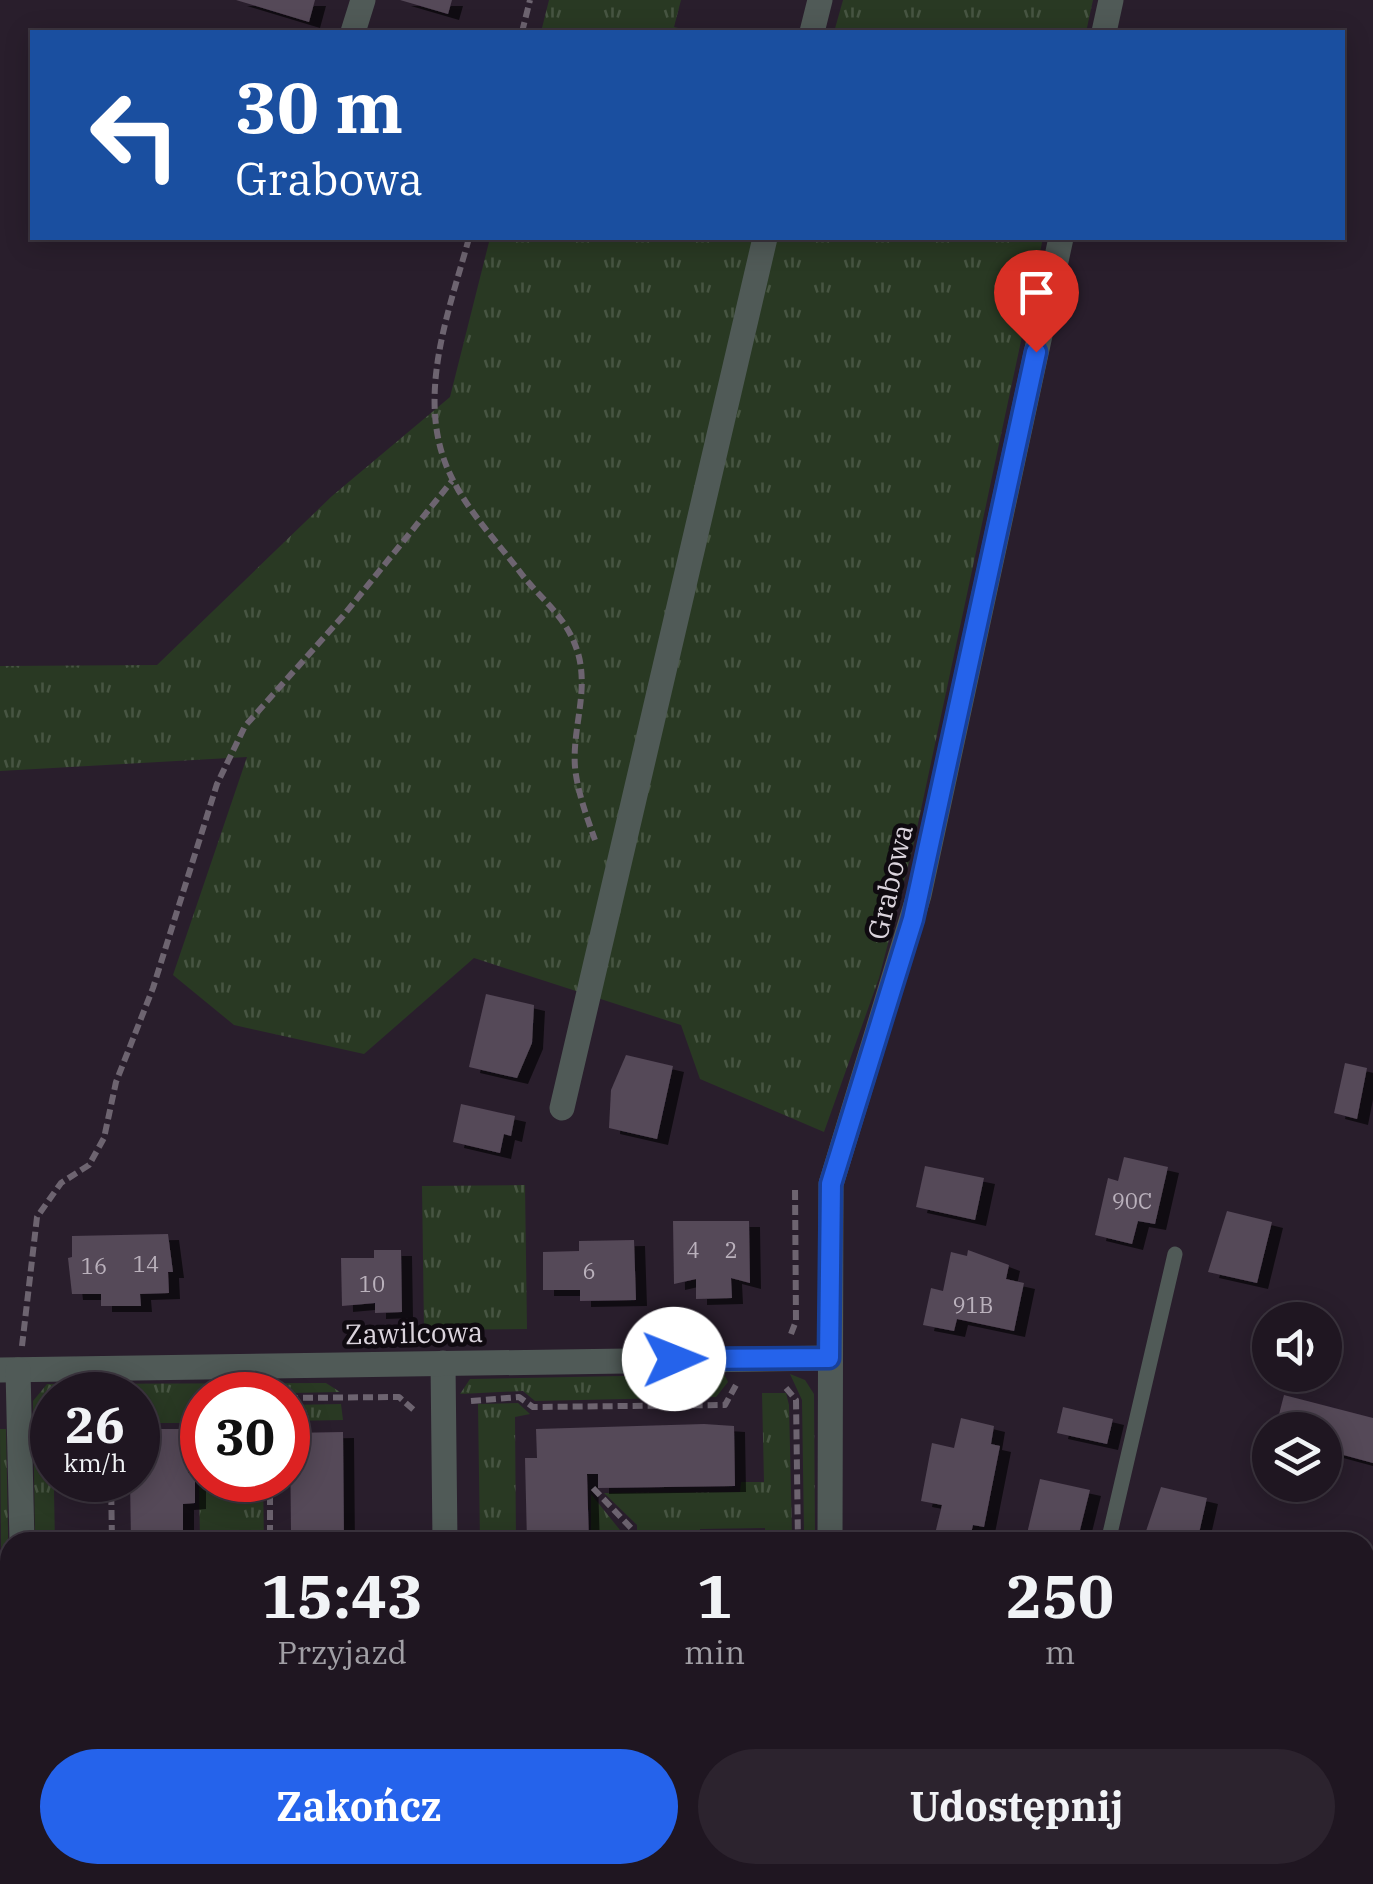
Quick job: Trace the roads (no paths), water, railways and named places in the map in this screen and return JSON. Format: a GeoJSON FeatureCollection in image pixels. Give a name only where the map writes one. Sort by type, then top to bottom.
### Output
{"type":"FeatureCollection","features":[{"type":"Feature","properties":{"kind":"street"},"geometry":{"type":"LineString","coordinates":[[354,30],[362,0]]}},
{"type":"Feature","properties":{"kind":"street"},"geometry":{"type":"LineString","coordinates":[[812,30],[820,0]]}},
{"type":"Feature","properties":{"kind":"street"},"geometry":{"type":"LineString","coordinates":[[1104,30],[1111,0]]}},
{"type":"Feature","properties":{"kind":"street"},"geometry":{"type":"LineString","coordinates":[[562,1108],[765,240]]}},
{"type":"Feature","properties":{"kind":"street","name":"Grabowa"},"geometry":{"type":"LineString","coordinates":[[830,1532],[831,1184],[919,895],[1060,240]]}},
{"type":"Feature","properties":{"kind":"street","name":"Zawilcowa"},"geometry":{"type":"LineString","coordinates":[[9,1370],[829,1358]]}},
{"type":"Feature","properties":{"kind":"street"},"geometry":{"type":"LineString","coordinates":[[443,1363],[444,1532]]}},
{"type":"Feature","properties":{"kind":"street"},"geometry":{"type":"LineString","coordinates":[[9,1370],[21,1532]]}},
{"type":"Feature","properties":{"kind":"lane"},"geometry":{"type":"LineString","coordinates":[[1110,1532],[1174,1254]]}}]}
